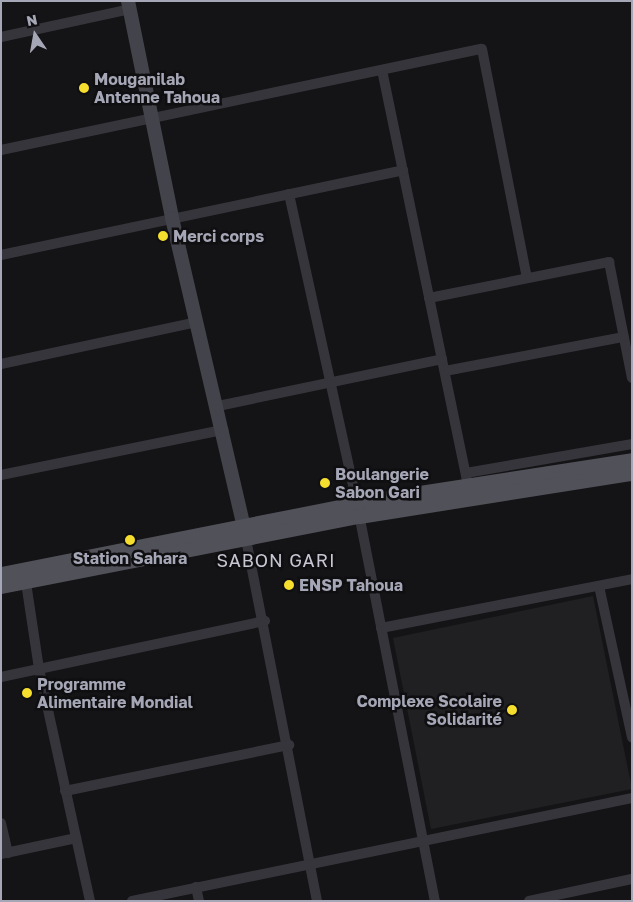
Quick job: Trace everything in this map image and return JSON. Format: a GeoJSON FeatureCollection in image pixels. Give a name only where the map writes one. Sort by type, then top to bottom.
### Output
{"type":"FeatureCollection","features":[{"type":"Feature","properties":{"kind":"main road"},"geometry":{"type":"LineString","coordinates":[[1,586],[25,576],[111,561],[358,510],[524,482],[632,460]]}},
{"type":"Feature","properties":{"kind":"main road"},"geometry":{"type":"LineString","coordinates":[[358,510],[467,479],[524,482],[632,473]]}},
{"type":"Feature","properties":{"kind":"main road"},"geometry":{"type":"LineString","coordinates":[[1,574],[25,576]]}},
{"type":"Feature","properties":{"kind":"street"},"geometry":{"type":"LineString","coordinates":[[1,36],[129,5],[172,218],[218,406],[265,621],[317,901]]}},
{"type":"Feature","properties":{"kind":"street"},"geometry":{"type":"LineString","coordinates":[[1,150],[482,49],[527,278]]}},
{"type":"Feature","properties":{"kind":"street"},"geometry":{"type":"LineString","coordinates":[[382,70],[467,479],[632,444]]}},
{"type":"Feature","properties":{"kind":"street"},"geometry":{"type":"LineString","coordinates":[[1,256],[402,170]]}},
{"type":"Feature","properties":{"kind":"street"},"geometry":{"type":"LineString","coordinates":[[288,194],[358,510],[435,901]]}},
{"type":"Feature","properties":{"kind":"street"},"geometry":{"type":"LineString","coordinates":[[429,298],[609,262],[632,378]]}},
{"type":"Feature","properties":{"kind":"street"},"geometry":{"type":"LineString","coordinates":[[1,364],[197,322]]}},
{"type":"Feature","properties":{"kind":"street"},"geometry":{"type":"LineString","coordinates":[[445,371],[624,337]]}},
{"type":"Feature","properties":{"kind":"street"},"geometry":{"type":"LineString","coordinates":[[218,406],[442,359]]}},
{"type":"Feature","properties":{"kind":"street"},"geometry":{"type":"LineString","coordinates":[[1,475],[223,430]]}},
{"type":"Feature","properties":{"kind":"street"},"geometry":{"type":"LineString","coordinates":[[25,576],[39,669],[90,901]]}},
{"type":"Feature","properties":{"kind":"street"},"geometry":{"type":"LineString","coordinates":[[381,628],[632,579]]}},
{"type":"Feature","properties":{"kind":"street"},"geometry":{"type":"LineString","coordinates":[[599,586],[632,737]]}},
{"type":"Feature","properties":{"kind":"street"},"geometry":{"type":"LineString","coordinates":[[1,677],[265,621]]}},
{"type":"Feature","properties":{"kind":"street"},"geometry":{"type":"LineString","coordinates":[[65,791],[289,745]]}},
{"type":"Feature","properties":{"kind":"street"},"geometry":{"type":"LineString","coordinates":[[132,901],[311,865],[423,839],[632,798]]}},
{"type":"Feature","properties":{"kind":"street"},"geometry":{"type":"LineString","coordinates":[[1,823],[4,854],[76,838]]}},
{"type":"Feature","properties":{"kind":"street"},"geometry":{"type":"LineString","coordinates":[[529,901],[632,879]]}},
{"type":"Feature","properties":{"kind":"street"},"geometry":{"type":"LineString","coordinates":[[196,887],[199,901]]}},
{"type":"Feature","properties":{"kind":"shaded area","name":"Complexe Scolaire Solidarité"},"geometry":{"type":"Polygon","coordinates":[[[593,596],[632,789],[431,829],[393,638],[593,596]]]}},
{"type":"Feature","properties":{"kind":"place","name":"Mouganilab Antenne Tahoua"},"geometry":{"type":"Point","coordinates":[84,88]}},
{"type":"Feature","properties":{"kind":"place","name":"Merci corps"},"geometry":{"type":"Point","coordinates":[163,236]}},
{"type":"Feature","properties":{"kind":"place","name":"Boulangerie Sabon Gari"},"geometry":{"type":"Point","coordinates":[325,483]}},
{"type":"Feature","properties":{"kind":"place","name":"Station Sahara"},"geometry":{"type":"Point","coordinates":[130,540]}},
{"type":"Feature","properties":{"kind":"place","name":"ENSP Tahoua"},"geometry":{"type":"Point","coordinates":[289,585]}},
{"type":"Feature","properties":{"kind":"place","name":"Programme Alimentaire Mondial"},"geometry":{"type":"Point","coordinates":[27,693]}},
{"type":"Feature","properties":{"kind":"place","name":"Complexe Scolaire Solidarité"},"geometry":{"type":"Point","coordinates":[512,710]}},
{"type":"Feature","properties":{"kind":"district","name":"SABON GARI"},"geometry":{"type":"Point","coordinates":[276,560]}}]}
